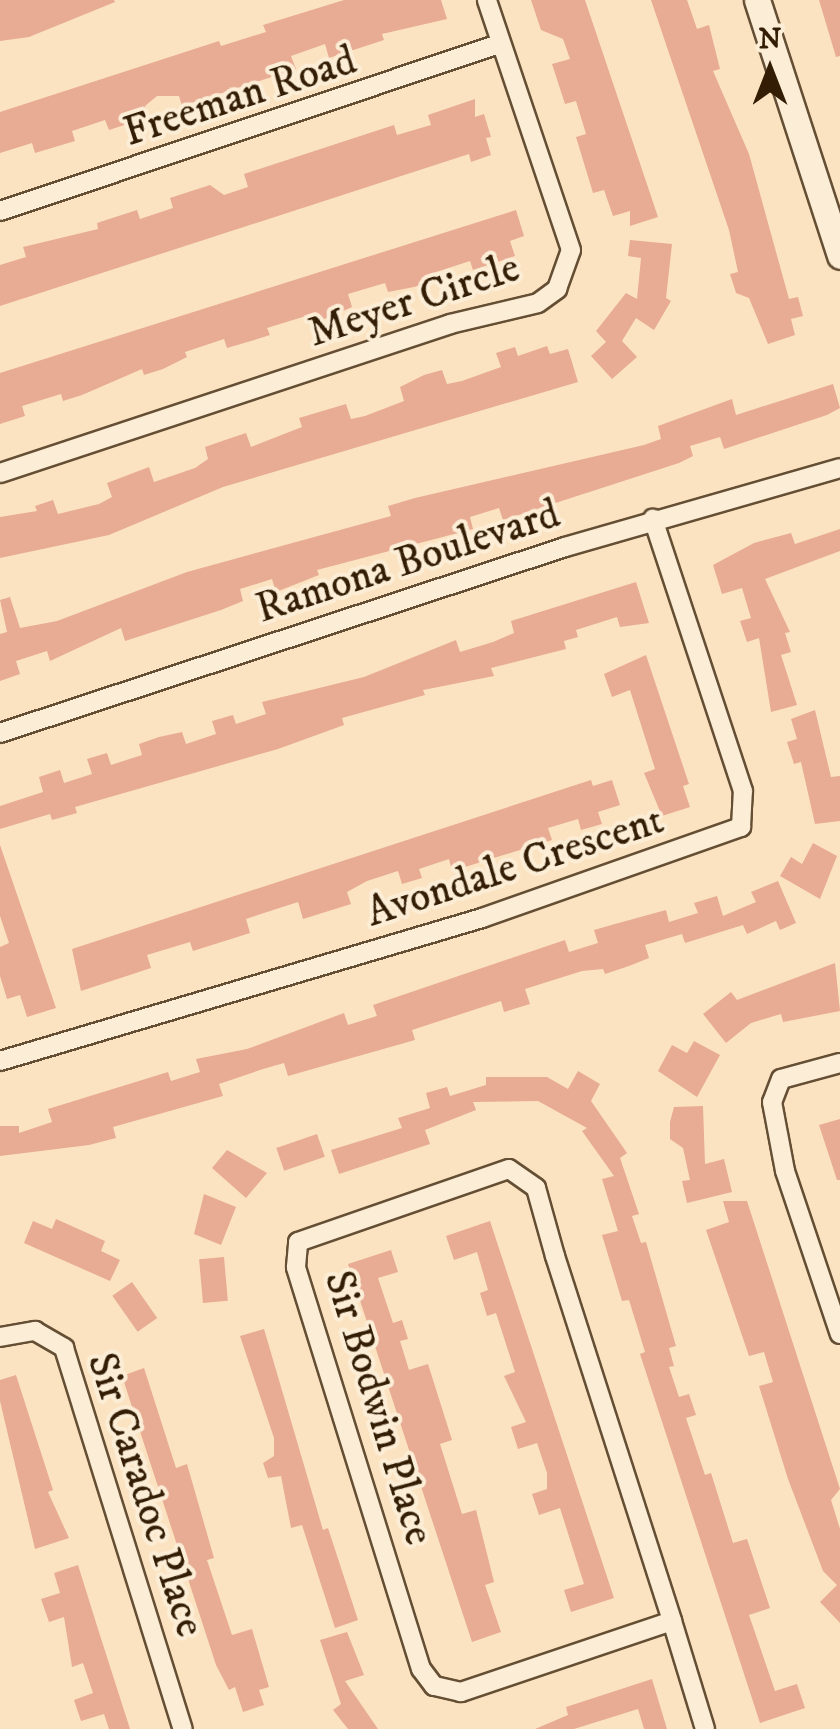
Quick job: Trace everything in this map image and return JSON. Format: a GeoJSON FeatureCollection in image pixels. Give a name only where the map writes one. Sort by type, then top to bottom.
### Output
{"type":"FeatureCollection","features":[{"type":"Feature","properties":{"kind":"street","name":"Meyer Circle"},"geometry":{"type":"LineString","coordinates":[[0,473],[450,324],[538,303],[557,289],[571,250],[486,0]]}},
{"type":"Feature","properties":{"kind":"street"},"geometry":{"type":"LineString","coordinates":[[757,0],[840,256]]}},
{"type":"Feature","properties":{"kind":"street","name":"Freeman Road"},"geometry":{"type":"LineString","coordinates":[[0,210],[500,44]]}},
{"type":"Feature","properties":{"kind":"street","name":"Ramona Boulevard"},"geometry":{"type":"LineString","coordinates":[[0,732],[654,520],[840,468]]}},
{"type":"Feature","properties":{"kind":"street","name":"Avondale Crescent"},"geometry":{"type":"LineString","coordinates":[[0,1061],[482,918],[742,828],[743,792],[654,520]]}},
{"type":"Feature","properties":{"kind":"street"},"geometry":{"type":"LineString","coordinates":[[840,1063],[781,1079],[772,1102],[785,1171],[840,1334]]}},
{"type":"Feature","properties":{"kind":"street","name":"Sir Bodwin Place"},"geometry":{"type":"LineString","coordinates":[[672,1621],[462,1692],[434,1686],[421,1668],[300,1280],[298,1242],[356,1216],[509,1169],[536,1188],[672,1621],[705,1729]]}},
{"type":"Feature","properties":{"kind":"street","name":"Sir Caradoc Place"},"geometry":{"type":"LineString","coordinates":[[0,1336],[36,1330],[64,1348],[183,1729]]}},
{"type":"Feature","properties":{"kind":"building"},"geometry":{"type":"Polygon","coordinates":[[[0,0],[115,2],[29,37],[0,41],[0,0]]]}},
{"type":"Feature","properties":{"kind":"building"},"geometry":{"type":"Polygon","coordinates":[[[344,0],[441,0],[447,19],[382,34],[384,40],[329,58],[325,44],[291,56],[296,69],[182,106],[179,96],[157,96],[145,106],[149,117],[109,130],[105,120],[72,131],[75,141],[35,153],[32,143],[0,153],[0,112],[219,41],[221,46],[266,32],[263,25],[344,0]]]}},
{"type":"Feature","properties":{"kind":"building"},"geometry":{"type":"Polygon","coordinates":[[[531,0],[585,0],[658,217],[630,226],[630,211],[613,216],[604,190],[593,193],[576,137],[586,134],[576,101],[565,104],[552,64],[570,59],[563,39],[541,30],[531,0]]]}},
{"type":"Feature","properties":{"kind":"building"},"geometry":{"type":"Polygon","coordinates":[[[651,0],[687,0],[697,29],[709,25],[720,69],[713,71],[749,154],[789,299],[798,297],[803,316],[791,319],[795,335],[768,344],[749,298],[736,293],[730,274],[738,272],[729,230],[651,0]]]}},
{"type":"Feature","properties":{"kind":"building"},"geometry":{"type":"Polygon","coordinates":[[[819,0],[840,0],[840,56],[836,57],[819,0]]]}},
{"type":"Feature","properties":{"kind":"building"},"geometry":{"type":"Polygon","coordinates":[[[475,99],[475,117],[484,114],[491,137],[486,138],[491,155],[471,162],[469,154],[0,306],[0,265],[26,257],[23,247],[98,229],[97,223],[137,210],[140,219],[173,208],[170,198],[210,185],[224,195],[248,187],[244,174],[394,125],[397,135],[431,125],[428,115],[475,99]]]}},
{"type":"Feature","properties":{"kind":"building"},"geometry":{"type":"Polygon","coordinates":[[[516,210],[524,236],[510,241],[515,256],[473,270],[470,261],[430,274],[433,281],[414,287],[388,292],[385,283],[348,294],[352,307],[327,318],[308,324],[306,316],[267,328],[270,335],[227,348],[224,339],[185,352],[187,357],[163,369],[144,375],[142,369],[63,401],[61,394],[22,406],[25,416],[0,424],[0,373],[516,210]]]}},
{"type":"Feature","properties":{"kind":"building"},"geometry":{"type":"Polygon","coordinates":[[[630,240],[672,244],[666,298],[671,301],[654,330],[636,318],[622,341],[637,357],[612,379],[591,356],[606,342],[596,331],[626,293],[637,299],[641,258],[628,256],[630,240]]]}},
{"type":"Feature","properties":{"kind":"building"},"geometry":{"type":"Polygon","coordinates":[[[547,346],[550,354],[568,349],[578,382],[223,487],[109,535],[0,558],[0,517],[37,511],[35,506],[53,500],[58,514],[99,504],[112,497],[107,483],[149,467],[154,482],[195,468],[208,459],[205,447],[246,433],[251,447],[302,427],[299,418],[346,404],[351,419],[365,416],[404,401],[400,387],[424,375],[442,370],[447,384],[462,381],[501,367],[496,353],[515,347],[518,356],[547,346]]]}},
{"type":"Feature","properties":{"kind":"building"},"geometry":{"type":"Polygon","coordinates":[[[833,384],[840,408],[827,415],[724,449],[720,437],[690,446],[693,456],[679,463],[503,520],[499,508],[470,517],[473,529],[317,570],[319,575],[276,592],[272,579],[240,589],[243,601],[125,641],[121,628],[50,661],[47,651],[16,661],[20,674],[0,681],[0,634],[7,632],[0,600],[10,597],[20,628],[57,621],[187,572],[391,516],[388,506],[644,445],[661,439],[658,426],[732,399],[736,415],[833,384]]]}},
{"type":"Feature","properties":{"kind":"building"},"geometry":{"type":"Polygon","coordinates":[[[840,529],[840,551],[765,579],[790,632],[785,633],[791,652],[781,655],[797,705],[771,712],[759,638],[747,642],[740,621],[751,618],[742,588],[722,594],[713,565],[754,543],[791,533],[795,544],[840,529]]]}},
{"type":"Feature","properties":{"kind":"building"},"geometry":{"type":"Polygon","coordinates":[[[636,582],[649,623],[620,627],[617,617],[576,630],[578,637],[564,641],[566,649],[491,668],[494,676],[423,690],[425,695],[342,718],[344,725],[278,749],[75,807],[77,813],[52,820],[50,814],[0,829],[0,806],[43,792],[39,777],[60,770],[64,783],[92,774],[87,759],[107,753],[111,765],[142,755],[139,744],[159,737],[182,732],[186,744],[216,734],[212,721],[233,715],[236,724],[266,714],[262,702],[364,677],[456,640],[460,652],[493,642],[514,633],[511,621],[636,582]]]}},
{"type":"Feature","properties":{"kind":"building"},"geometry":{"type":"Polygon","coordinates":[[[646,655],[689,784],[683,786],[690,807],[662,816],[644,773],[655,769],[630,690],[612,697],[604,674],[646,655]]]}},
{"type":"Feature","properties":{"kind":"building"},"geometry":{"type":"Polygon","coordinates":[[[815,710],[831,777],[840,776],[840,821],[815,824],[801,762],[794,764],[787,742],[797,739],[791,719],[815,710]]]}},
{"type":"Feature","properties":{"kind":"building"},"geometry":{"type":"Polygon","coordinates":[[[591,780],[593,786],[612,780],[620,805],[598,812],[602,824],[581,830],[578,819],[548,828],[552,840],[452,871],[449,859],[419,869],[422,878],[402,884],[398,871],[347,892],[351,904],[303,919],[298,902],[246,919],[250,933],[193,951],[190,942],[147,955],[151,968],[81,991],[72,949],[591,780]]]}},
{"type":"Feature","properties":{"kind":"building"},"geometry":{"type":"Polygon","coordinates":[[[813,843],[837,856],[820,899],[780,876],[791,857],[802,864],[813,843]]]}},
{"type":"Feature","properties":{"kind":"building"},"geometry":{"type":"Polygon","coordinates":[[[0,845],[56,1008],[27,1017],[20,995],[7,999],[0,976],[0,947],[9,943],[0,916],[0,845]]]}},
{"type":"Feature","properties":{"kind":"building"},"geometry":{"type":"Polygon","coordinates":[[[778,881],[796,923],[780,930],[776,921],[747,934],[743,925],[685,943],[682,934],[645,945],[649,958],[629,966],[605,974],[603,969],[582,971],[525,989],[530,1004],[504,1012],[501,1001],[412,1030],[415,1040],[288,1076],[284,1063],[263,1069],[219,1084],[223,1096],[113,1127],[116,1138],[0,1156],[0,1126],[19,1126],[19,1133],[52,1122],[48,1109],[168,1072],[171,1081],[200,1072],[196,1059],[247,1049],[344,1013],[348,1025],[377,1016],[373,1005],[565,940],[569,952],[598,943],[594,930],[666,910],[669,922],[698,913],[694,903],[717,896],[723,916],[756,902],[751,892],[778,881]]]}},
{"type":"Feature","properties":{"kind":"building"},"geometry":{"type":"Polygon","coordinates":[[[835,963],[840,1011],[783,1022],[781,1014],[751,1023],[726,1043],[703,1014],[731,992],[737,1000],[835,963]]]}},
{"type":"Feature","properties":{"kind":"building"},"geometry":{"type":"Polygon","coordinates":[[[694,1041],[720,1055],[697,1097],[658,1071],[672,1045],[687,1053],[694,1041]]]}},
{"type":"Feature","properties":{"kind":"building"},"geometry":{"type":"Polygon","coordinates":[[[578,1071],[600,1084],[591,1101],[627,1153],[620,1158],[639,1214],[632,1216],[641,1243],[646,1242],[676,1346],[669,1348],[674,1366],[669,1367],[679,1397],[689,1394],[696,1415],[686,1418],[705,1475],[711,1473],[733,1543],[747,1539],[770,1608],[749,1615],[775,1691],[797,1684],[805,1708],[760,1723],[640,1354],[645,1352],[629,1300],[622,1301],[602,1235],[618,1231],[602,1179],[614,1176],[582,1131],[587,1128],[538,1101],[473,1102],[476,1110],[425,1130],[430,1144],[339,1174],[331,1150],[402,1128],[398,1118],[430,1108],[426,1093],[447,1087],[450,1096],[486,1085],[486,1077],[547,1077],[568,1089],[578,1071]]]}},
{"type":"Feature","properties":{"kind":"building"},"geometry":{"type":"Polygon","coordinates":[[[703,1106],[705,1164],[724,1159],[732,1192],[687,1203],[682,1181],[690,1180],[683,1148],[670,1139],[670,1122],[674,1107],[703,1106]]]}},
{"type":"Feature","properties":{"kind":"building"},"geometry":{"type":"Polygon","coordinates":[[[840,1119],[840,1180],[837,1180],[819,1125],[840,1119]]]}},
{"type":"Feature","properties":{"kind":"building"},"geometry":{"type":"Polygon","coordinates":[[[317,1134],[325,1157],[284,1171],[276,1148],[317,1134]]]}},
{"type":"Feature","properties":{"kind":"building"},"geometry":{"type":"Polygon","coordinates":[[[227,1150],[267,1173],[246,1198],[212,1168],[227,1150]]]}},
{"type":"Feature","properties":{"kind":"building"},"geometry":{"type":"Polygon","coordinates":[[[204,1194],[236,1207],[221,1245],[194,1234],[204,1194]]]}},
{"type":"Feature","properties":{"kind":"building"},"geometry":{"type":"Polygon","coordinates":[[[723,1201],[747,1201],[840,1489],[831,1500],[840,1529],[840,1623],[820,1602],[837,1585],[823,1571],[759,1386],[773,1382],[764,1352],[749,1356],[706,1230],[729,1222],[723,1201]]]}},
{"type":"Feature","properties":{"kind":"building"},"geometry":{"type":"Polygon","coordinates":[[[56,1219],[105,1241],[101,1251],[120,1260],[110,1281],[24,1243],[33,1221],[52,1229],[56,1219]]]}},
{"type":"Feature","properties":{"kind":"building"},"geometry":{"type":"Polygon","coordinates":[[[490,1221],[614,1598],[571,1612],[564,1590],[584,1584],[560,1508],[539,1515],[532,1494],[547,1489],[547,1473],[537,1443],[518,1449],[511,1427],[526,1422],[504,1376],[515,1372],[496,1313],[487,1316],[480,1293],[488,1290],[477,1252],[454,1260],[446,1236],[490,1221]]]}},
{"type":"Feature","properties":{"kind":"building"},"geometry":{"type":"Polygon","coordinates":[[[391,1250],[398,1272],[378,1278],[393,1323],[402,1320],[408,1339],[400,1341],[409,1370],[428,1364],[452,1440],[440,1444],[462,1514],[476,1510],[494,1582],[485,1585],[501,1632],[472,1642],[348,1264],[391,1250]]]}},
{"type":"Feature","properties":{"kind":"building"},"geometry":{"type":"Polygon","coordinates":[[[224,1257],[228,1301],[203,1303],[199,1259],[224,1257]]]}},
{"type":"Feature","properties":{"kind":"building"},"geometry":{"type":"Polygon","coordinates":[[[132,1282],[157,1318],[138,1332],[112,1296],[132,1282]]]}},
{"type":"Feature","properties":{"kind":"building"},"geometry":{"type":"Polygon","coordinates":[[[264,1329],[323,1530],[328,1528],[358,1620],[335,1628],[302,1525],[291,1528],[281,1476],[268,1478],[263,1463],[274,1456],[274,1438],[240,1336],[264,1329]]]}},
{"type":"Feature","properties":{"kind":"building"},"geometry":{"type":"Polygon","coordinates":[[[144,1368],[176,1468],[187,1464],[214,1558],[207,1560],[232,1635],[252,1629],[269,1687],[259,1690],[264,1705],[243,1712],[235,1687],[229,1690],[216,1665],[122,1376],[144,1368]]]}},
{"type":"Feature","properties":{"kind":"building"},"geometry":{"type":"Polygon","coordinates":[[[16,1375],[53,1490],[48,1492],[69,1538],[35,1549],[0,1401],[0,1380],[16,1375]]]}},
{"type":"Feature","properties":{"kind":"building"},"geometry":{"type":"Polygon","coordinates":[[[78,1565],[130,1729],[109,1729],[104,1714],[81,1721],[74,1700],[93,1693],[83,1663],[72,1667],[64,1617],[49,1622],[41,1599],[60,1593],[54,1573],[78,1565]]]}},
{"type":"Feature","properties":{"kind":"building"},"geometry":{"type":"Polygon","coordinates":[[[347,1632],[364,1675],[345,1681],[378,1729],[348,1729],[333,1710],[341,1704],[320,1640],[347,1632]]]}},
{"type":"Feature","properties":{"kind":"building"},"geometry":{"type":"Polygon","coordinates":[[[652,1679],[667,1729],[644,1729],[638,1709],[574,1729],[535,1729],[568,1715],[566,1707],[652,1679]]]}}]}
